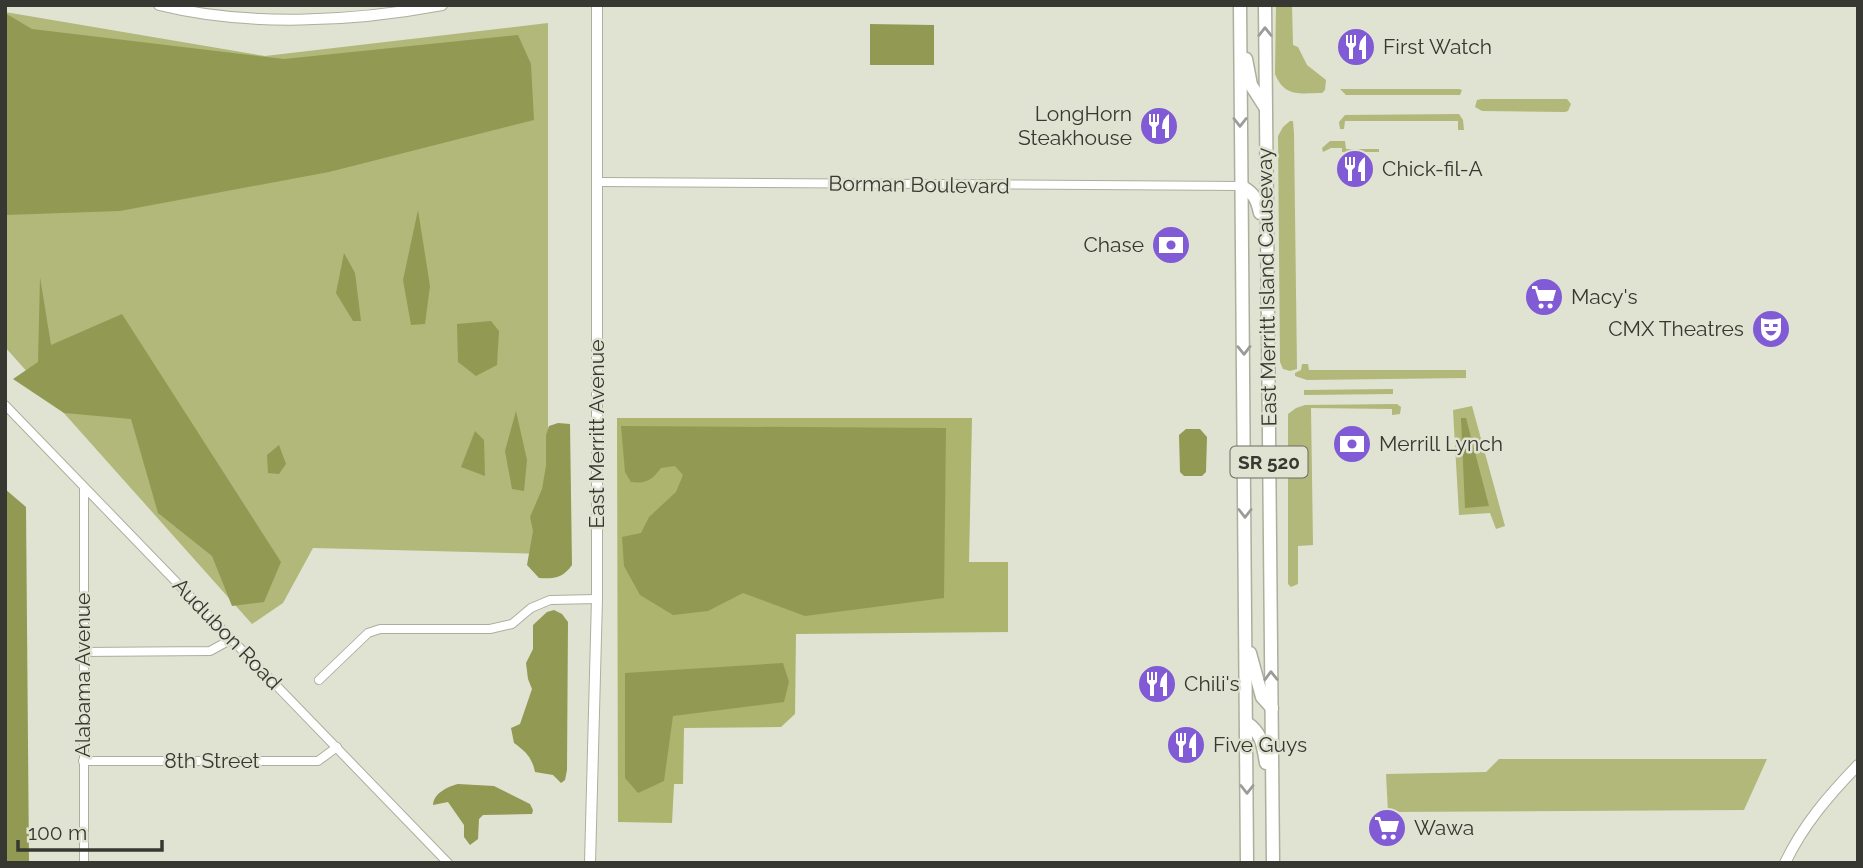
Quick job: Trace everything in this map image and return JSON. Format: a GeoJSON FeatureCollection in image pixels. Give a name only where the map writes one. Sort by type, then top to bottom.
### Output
{"type":"FeatureCollection","features":[{"type":"Feature","properties":{"kind":"main road","name":"East Merritt Island Causeway"},"geometry":{"type":"LineString","coordinates":[[1265,5],[1273,863]]}},
{"type":"Feature","properties":{"kind":"main road","name":"East Merritt Island Causeway"},"geometry":{"type":"LineString","coordinates":[[1240,8],[1247,863]]}},
{"type":"Feature","properties":{"kind":"main road"},"geometry":{"type":"LineString","coordinates":[[1240,8],[1251,85],[1265,107]]}},
{"type":"Feature","properties":{"kind":"main road"},"geometry":{"type":"LineString","coordinates":[[1241,186],[1252,192],[1257,200],[1266,248]]}},
{"type":"Feature","properties":{"kind":"main road"},"geometry":{"type":"LineString","coordinates":[[1246,642],[1262,697],[1272,708]]}},
{"type":"Feature","properties":{"kind":"main road"},"geometry":{"type":"LineString","coordinates":[[1247,723],[1257,730],[1262,742],[1273,794]]}},
{"type":"Feature","properties":{"kind":"street"},"geometry":{"type":"LineString","coordinates":[[159,5],[225,16],[290,19],[409,11],[442,5]]}},
{"type":"Feature","properties":{"kind":"street","name":"East Merritt Avenue"},"geometry":{"type":"LineString","coordinates":[[590,863],[597,599],[596,10]]}},
{"type":"Feature","properties":{"kind":"street","name":"Borman Boulevard"},"geometry":{"type":"LineString","coordinates":[[597,182],[1241,186]]}},
{"type":"Feature","properties":{"kind":"street","name":"Audubon Road"},"geometry":{"type":"LineString","coordinates":[[5,405],[337,747],[442,861]]}},
{"type":"Feature","properties":{"kind":"street","name":"Alabama Avenue"},"geometry":{"type":"LineString","coordinates":[[84,488],[84,863]]}},
{"type":"Feature","properties":{"kind":"street"},"geometry":{"type":"LineString","coordinates":[[319,680],[368,633],[380,629],[490,629],[512,624],[531,608],[550,600],[597,599]]}},
{"type":"Feature","properties":{"kind":"street"},"geometry":{"type":"LineString","coordinates":[[83,652],[210,652],[232,639]]}},
{"type":"Feature","properties":{"kind":"street","name":"8th Street"},"geometry":{"type":"LineString","coordinates":[[83,761],[318,761],[337,747]]}},
{"type":"Feature","properties":{"kind":"street"},"geometry":{"type":"LineString","coordinates":[[1785,863],[1796,839],[1828,796],[1858,765]]}},
{"type":"Feature","properties":{"kind":"shaded area"},"geometry":{"type":"Polygon","coordinates":[[[1276,5],[1292,5],[1293,45],[1298,47],[1307,65],[1326,80],[1322,93],[1288,91],[1279,82],[1275,74],[1276,5]]]}},
{"type":"Feature","properties":{"kind":"shaded area"},"geometry":{"type":"Polygon","coordinates":[[[5,12],[265,56],[548,23],[548,554],[313,548],[283,603],[252,624],[5,347],[5,12]]]}},
{"type":"Feature","properties":{"kind":"shaded area"},"geometry":{"type":"Polygon","coordinates":[[[5,13],[32,29],[284,59],[518,35],[531,64],[534,120],[329,172],[120,211],[5,215],[5,13]]]}},
{"type":"Feature","properties":{"kind":"shaded area"},"geometry":{"type":"Polygon","coordinates":[[[870,24],[934,25],[934,65],[870,65],[870,24]]]}},
{"type":"Feature","properties":{"kind":"shaded area"},"geometry":{"type":"Polygon","coordinates":[[[1340,89],[1462,90],[1460,95],[1346,95],[1340,89]]]}},
{"type":"Feature","properties":{"kind":"shaded area"},"geometry":{"type":"Polygon","coordinates":[[[1567,99],[1571,104],[1565,112],[1482,111],[1475,107],[1477,100],[1567,99]]]}},
{"type":"Feature","properties":{"kind":"shaded area"},"geometry":{"type":"Polygon","coordinates":[[[1459,114],[1464,130],[1458,130],[1458,121],[1345,121],[1344,129],[1340,129],[1339,122],[1345,115],[1459,114]]]}},
{"type":"Feature","properties":{"kind":"shaded area"},"geometry":{"type":"Polygon","coordinates":[[[1290,121],[1293,121],[1294,134],[1297,369],[1290,371],[1283,369],[1280,362],[1278,136],[1290,121]]]}},
{"type":"Feature","properties":{"kind":"shaded area"},"geometry":{"type":"Polygon","coordinates":[[[1330,141],[1345,141],[1346,149],[1379,149],[1379,152],[1342,152],[1342,148],[1331,148],[1323,152],[1322,148],[1330,141]]]}},
{"type":"Feature","properties":{"kind":"shaded area"},"geometry":{"type":"Polygon","coordinates":[[[418,210],[430,286],[425,324],[411,325],[403,280],[418,210]]]}},
{"type":"Feature","properties":{"kind":"shaded area"},"geometry":{"type":"Polygon","coordinates":[[[344,253],[355,273],[361,321],[353,321],[336,293],[344,253]]]}},
{"type":"Feature","properties":{"kind":"shaded area"},"geometry":{"type":"Polygon","coordinates":[[[40,277],[51,345],[122,314],[281,562],[264,602],[232,606],[212,556],[158,513],[131,419],[64,413],[13,379],[38,362],[40,277]]]}},
{"type":"Feature","properties":{"kind":"shaded area"},"geometry":{"type":"Polygon","coordinates":[[[491,321],[499,331],[497,365],[476,376],[458,362],[457,324],[491,321]]]}},
{"type":"Feature","properties":{"kind":"shaded area"},"geometry":{"type":"Polygon","coordinates":[[[1302,364],[1308,364],[1309,370],[1466,370],[1466,378],[1307,380],[1295,376],[1295,373],[1301,370],[1302,364]]]}},
{"type":"Feature","properties":{"kind":"shaded area"},"geometry":{"type":"Polygon","coordinates":[[[1393,389],[1393,394],[1304,395],[1304,390],[1393,389]]]}},
{"type":"Feature","properties":{"kind":"shaded area"},"geometry":{"type":"Polygon","coordinates":[[[1397,404],[1401,407],[1400,414],[1392,415],[1392,409],[1311,408],[1313,545],[1298,546],[1298,584],[1291,587],[1288,584],[1288,414],[1305,405],[1397,404]]]}},
{"type":"Feature","properties":{"kind":"shaded area"},"geometry":{"type":"Polygon","coordinates":[[[1472,406],[1505,526],[1496,529],[1490,513],[1459,515],[1453,410],[1472,406]]]}},
{"type":"Feature","properties":{"kind":"shaded area"},"geometry":{"type":"Polygon","coordinates":[[[516,411],[527,460],[524,491],[512,489],[505,451],[516,411]]]}},
{"type":"Feature","properties":{"kind":"shaded area"},"geometry":{"type":"Polygon","coordinates":[[[617,418],[972,418],[969,562],[1008,562],[1008,632],[796,634],[795,714],[781,727],[684,728],[683,784],[674,784],[672,823],[618,822],[617,418]]]}},
{"type":"Feature","properties":{"kind":"shaded area"},"geometry":{"type":"Polygon","coordinates":[[[1461,418],[1466,418],[1489,506],[1465,508],[1461,418]]]}},
{"type":"Feature","properties":{"kind":"shaded area"},"geometry":{"type":"Polygon","coordinates":[[[558,423],[570,424],[572,565],[558,577],[539,578],[527,565],[533,531],[530,517],[542,489],[546,466],[546,435],[549,426],[558,423]]]}},
{"type":"Feature","properties":{"kind":"shaded area"},"geometry":{"type":"Polygon","coordinates":[[[621,426],[946,428],[944,598],[805,616],[743,593],[708,611],[673,615],[640,595],[624,566],[622,537],[641,533],[649,517],[676,492],[683,475],[675,466],[661,468],[645,482],[631,482],[625,472],[621,426]]]}},
{"type":"Feature","properties":{"kind":"shaded area"},"geometry":{"type":"Polygon","coordinates":[[[1186,429],[1200,429],[1207,437],[1206,472],[1202,476],[1184,476],[1180,472],[1179,435],[1186,429]]]}},
{"type":"Feature","properties":{"kind":"shaded area"},"geometry":{"type":"Polygon","coordinates":[[[475,431],[484,440],[485,476],[461,467],[475,431]]]}},
{"type":"Feature","properties":{"kind":"shaded area"},"geometry":{"type":"Polygon","coordinates":[[[279,445],[286,464],[279,474],[268,473],[267,455],[279,445]]]}},
{"type":"Feature","properties":{"kind":"shaded area"},"geometry":{"type":"Polygon","coordinates":[[[5,489],[26,507],[29,863],[5,863],[5,489]]]}},
{"type":"Feature","properties":{"kind":"shaded area"},"geometry":{"type":"Polygon","coordinates":[[[554,610],[562,614],[568,622],[567,770],[565,780],[561,783],[553,775],[535,772],[528,755],[514,743],[511,728],[520,724],[532,689],[526,663],[533,649],[533,625],[547,612],[554,610]]]}},
{"type":"Feature","properties":{"kind":"shaded area"},"geometry":{"type":"Polygon","coordinates":[[[783,663],[789,682],[784,702],[673,716],[664,781],[638,793],[625,778],[625,673],[783,663]]]}},
{"type":"Feature","properties":{"kind":"shaded area"},"geometry":{"type":"Polygon","coordinates":[[[1499,759],[1767,759],[1744,810],[1388,812],[1386,774],[1486,772],[1499,759]]]}},
{"type":"Feature","properties":{"kind":"shaded area"},"geometry":{"type":"Polygon","coordinates":[[[458,784],[494,786],[530,804],[532,814],[483,815],[479,819],[478,839],[470,845],[464,837],[464,825],[448,802],[433,805],[438,794],[458,784]]]}},
{"type":"Feature","properties":{"kind":"place","name":"First Watch"},"geometry":{"type":"Point","coordinates":[1356,47]}},
{"type":"Feature","properties":{"kind":"place","name":"LongHorn Steakhouse"},"geometry":{"type":"Point","coordinates":[1159,126]}},
{"type":"Feature","properties":{"kind":"place","name":"Chick-fil-A"},"geometry":{"type":"Point","coordinates":[1355,169]}},
{"type":"Feature","properties":{"kind":"place","name":"Chase"},"geometry":{"type":"Point","coordinates":[1171,245]}},
{"type":"Feature","properties":{"kind":"place","name":"Macy's"},"geometry":{"type":"Point","coordinates":[1544,297]}},
{"type":"Feature","properties":{"kind":"place","name":"CMX Theatres"},"geometry":{"type":"Point","coordinates":[1771,329]}},
{"type":"Feature","properties":{"kind":"place","name":"Merrill Lynch"},"geometry":{"type":"Point","coordinates":[1352,444]}},
{"type":"Feature","properties":{"kind":"place","name":"Chili's"},"geometry":{"type":"Point","coordinates":[1157,684]}},
{"type":"Feature","properties":{"kind":"place","name":"Five Guys"},"geometry":{"type":"Point","coordinates":[1186,745]}},
{"type":"Feature","properties":{"kind":"place","name":"Wawa"},"geometry":{"type":"Point","coordinates":[1387,828]}}]}
